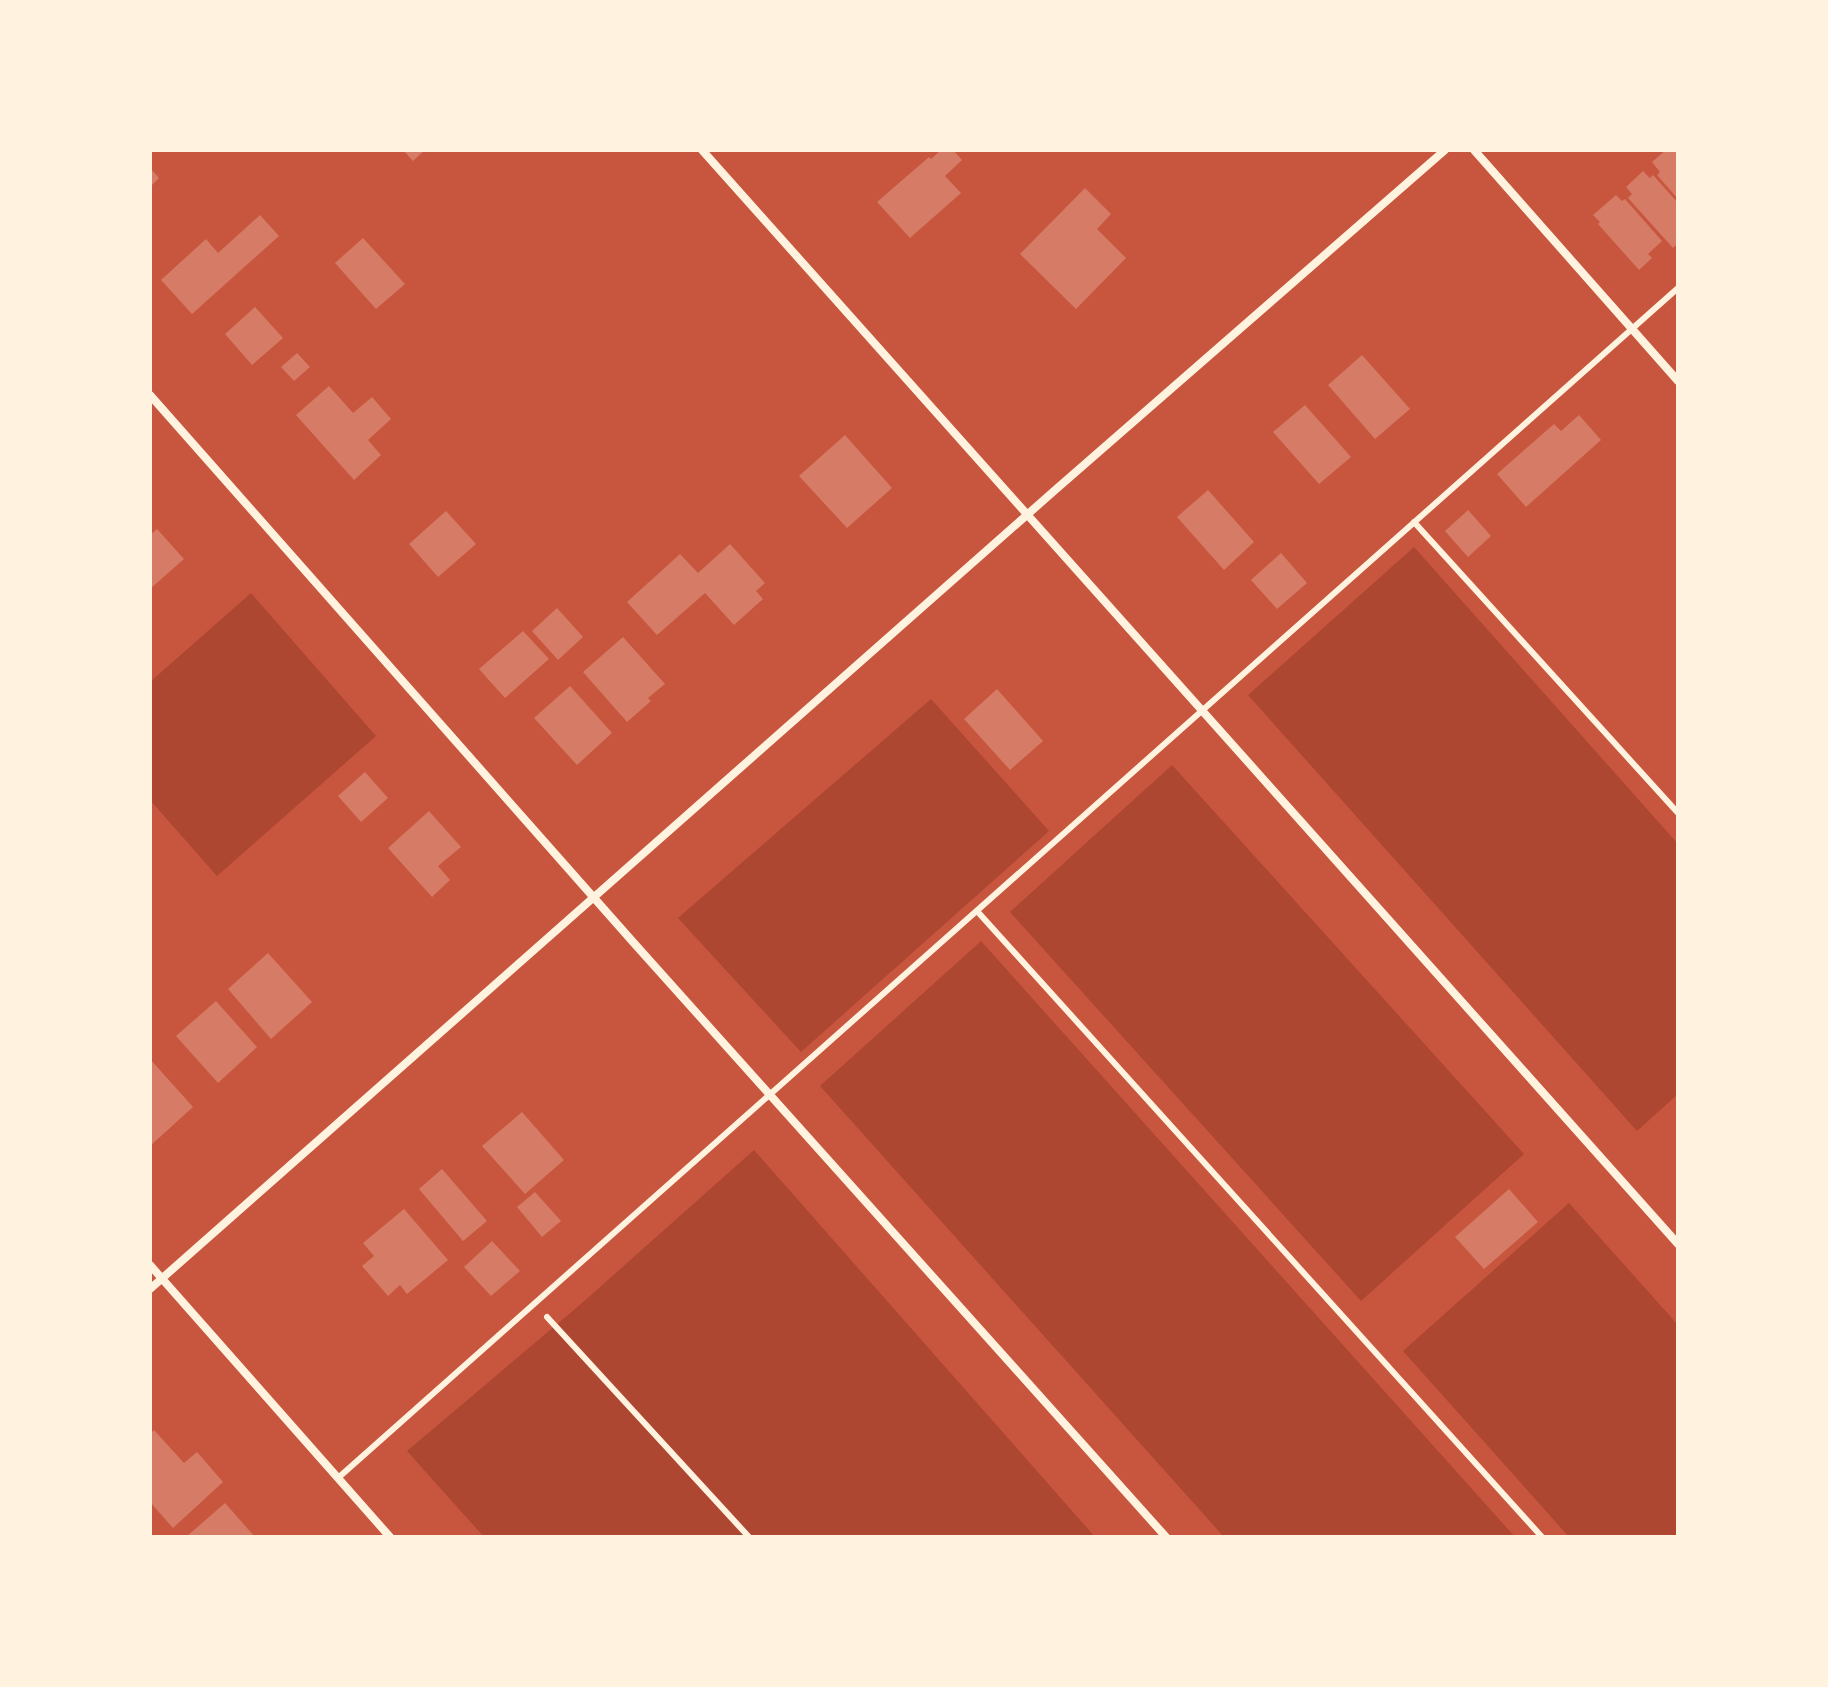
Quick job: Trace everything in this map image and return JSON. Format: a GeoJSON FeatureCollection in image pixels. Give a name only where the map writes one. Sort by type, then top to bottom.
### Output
{"type":"FeatureCollection","features":[{"type":"Feature","properties":{"kind":"street"},"geometry":{"type":"LineString","coordinates":[[702,150],[1678,1244]]}},
{"type":"Feature","properties":{"kind":"street"},"geometry":{"type":"LineString","coordinates":[[150,1289],[1445,150]]}},
{"type":"Feature","properties":{"kind":"street"},"geometry":{"type":"LineString","coordinates":[[1474,150],[1678,381]]}},
{"type":"Feature","properties":{"kind":"street"},"geometry":{"type":"LineString","coordinates":[[150,395],[594,898],[1166,1537]]}},
{"type":"Feature","properties":{"kind":"street"},"geometry":{"type":"LineString","coordinates":[[150,1265],[390,1537]]}},
{"type":"Feature","properties":{"kind":"lane"},"geometry":{"type":"LineString","coordinates":[[338,1478],[1678,288]]}},
{"type":"Feature","properties":{"kind":"lane"},"geometry":{"type":"LineString","coordinates":[[1414,522],[1678,813]]}},
{"type":"Feature","properties":{"kind":"lane"},"geometry":{"type":"LineString","coordinates":[[977,911],[1542,1537]]}},
{"type":"Feature","properties":{"kind":"lane"},"geometry":{"type":"LineString","coordinates":[[547,1317],[749,1537]]}},
{"type":"Feature","properties":{"kind":"shaded area"},"geometry":{"type":"Polygon","coordinates":[[[1414,547],[1678,844],[1678,1094],[1637,1131],[1248,695],[1414,547]]]}},
{"type":"Feature","properties":{"kind":"shaded area"},"geometry":{"type":"Polygon","coordinates":[[[251,593],[376,736],[217,876],[150,800],[150,682],[251,593]]]}},
{"type":"Feature","properties":{"kind":"shaded area"},"geometry":{"type":"Polygon","coordinates":[[[931,699],[1049,831],[801,1052],[678,918],[931,699]]]}},
{"type":"Feature","properties":{"kind":"shaded area"},"geometry":{"type":"Polygon","coordinates":[[[1172,765],[1524,1154],[1361,1301],[1010,912],[1172,765]]]}},
{"type":"Feature","properties":{"kind":"shaded area"},"geometry":{"type":"Polygon","coordinates":[[[981,941],[1515,1537],[1224,1537],[820,1086],[981,941]]]}},
{"type":"Feature","properties":{"kind":"shaded area"},"geometry":{"type":"Polygon","coordinates":[[[754,1150],[1095,1537],[484,1537],[407,1451],[582,1303],[754,1150]]]}},
{"type":"Feature","properties":{"kind":"shaded area"},"geometry":{"type":"Polygon","coordinates":[[[1569,1203],[1678,1325],[1678,1537],[1569,1537],[1403,1351],[1569,1203]]]}},
{"type":"Feature","properties":{"kind":"building"},"geometry":{"type":"Polygon","coordinates":[[[403,150],[425,150],[413,161],[403,150]]]}},
{"type":"Feature","properties":{"kind":"building"},"geometry":{"type":"Polygon","coordinates":[[[941,150],[953,150],[962,160],[945,176],[961,193],[910,238],[877,202],[941,150]]]}},
{"type":"Feature","properties":{"kind":"building"},"geometry":{"type":"Polygon","coordinates":[[[1666,150],[1675,150],[1678,154],[1678,199],[1657,175],[1660,172],[1652,162],[1666,150]]]}},
{"type":"Feature","properties":{"kind":"building"},"geometry":{"type":"Polygon","coordinates":[[[150,168],[159,178],[150,187],[150,168]]]}},
{"type":"Feature","properties":{"kind":"building"},"geometry":{"type":"Polygon","coordinates":[[[1643,171],[1650,178],[1653,175],[1678,203],[1678,243],[1673,248],[1628,198],[1632,194],[1626,187],[1643,171]]]}},
{"type":"Feature","properties":{"kind":"building"},"geometry":{"type":"Polygon","coordinates":[[[1085,188],[1111,214],[1097,229],[1126,258],[1076,309],[1020,254],[1085,188]]]}},
{"type":"Feature","properties":{"kind":"building"},"geometry":{"type":"Polygon","coordinates":[[[1616,195],[1622,201],[1625,199],[1662,241],[1648,254],[1652,258],[1639,270],[1593,215],[1616,195]]]}},
{"type":"Feature","properties":{"kind":"building"},"geometry":{"type":"Polygon","coordinates":[[[260,215],[279,236],[192,314],[161,280],[206,239],[218,253],[260,215]]]}},
{"type":"Feature","properties":{"kind":"building"},"geometry":{"type":"Polygon","coordinates":[[[363,238],[405,284],[376,309],[335,263],[363,238]]]}},
{"type":"Feature","properties":{"kind":"building"},"geometry":{"type":"Polygon","coordinates":[[[255,307],[283,338],[252,365],[225,334],[255,307]]]}},
{"type":"Feature","properties":{"kind":"building"},"geometry":{"type":"Polygon","coordinates":[[[297,353],[310,367],[294,381],[281,367],[297,353]]]}},
{"type":"Feature","properties":{"kind":"building"},"geometry":{"type":"Polygon","coordinates":[[[1362,355],[1410,409],[1375,439],[1328,385],[1362,355]]]}},
{"type":"Feature","properties":{"kind":"building"},"geometry":{"type":"Polygon","coordinates":[[[329,386],[353,413],[372,397],[391,419],[368,440],[381,455],[354,480],[296,415],[329,386]]]}},
{"type":"Feature","properties":{"kind":"building"},"geometry":{"type":"Polygon","coordinates":[[[1305,405],[1351,457],[1319,484],[1273,432],[1305,405]]]}},
{"type":"Feature","properties":{"kind":"building"},"geometry":{"type":"Polygon","coordinates":[[[1579,415],[1601,440],[1526,507],[1497,474],[1554,424],[1561,431],[1579,415]]]}},
{"type":"Feature","properties":{"kind":"building"},"geometry":{"type":"Polygon","coordinates":[[[845,435],[892,488],[847,528],[799,476],[845,435]]]}},
{"type":"Feature","properties":{"kind":"building"},"geometry":{"type":"Polygon","coordinates":[[[1208,490],[1254,542],[1224,570],[1177,517],[1208,490]]]}},
{"type":"Feature","properties":{"kind":"building"},"geometry":{"type":"Polygon","coordinates":[[[1468,510],[1491,536],[1468,557],[1445,531],[1468,510]]]}},
{"type":"Feature","properties":{"kind":"building"},"geometry":{"type":"Polygon","coordinates":[[[446,511],[476,544],[438,577],[409,544],[446,511]]]}},
{"type":"Feature","properties":{"kind":"building"},"geometry":{"type":"Polygon","coordinates":[[[157,529],[184,559],[150,589],[150,535],[157,529]]]}},
{"type":"Feature","properties":{"kind":"building"},"geometry":{"type":"Polygon","coordinates":[[[730,544],[765,583],[756,591],[763,599],[734,625],[705,593],[657,635],[627,602],[680,554],[698,573],[730,544]]]}},
{"type":"Feature","properties":{"kind":"building"},"geometry":{"type":"Polygon","coordinates":[[[1281,553],[1307,583],[1277,609],[1251,580],[1281,553]]]}},
{"type":"Feature","properties":{"kind":"building"},"geometry":{"type":"Polygon","coordinates":[[[557,608],[583,637],[558,660],[532,631],[557,608]]]}},
{"type":"Feature","properties":{"kind":"building"},"geometry":{"type":"Polygon","coordinates":[[[523,631],[549,659],[505,698],[479,669],[523,631]]]}},
{"type":"Feature","properties":{"kind":"building"},"geometry":{"type":"Polygon","coordinates":[[[623,637],[665,684],[627,722],[583,672],[623,637]]]}},
{"type":"Feature","properties":{"kind":"building"},"geometry":{"type":"Polygon","coordinates":[[[570,686],[612,733],[577,765],[534,718],[570,686]]]}},
{"type":"Feature","properties":{"kind":"building"},"geometry":{"type":"Polygon","coordinates":[[[997,689],[1043,741],[1010,770],[964,719],[997,689]]]}},
{"type":"Feature","properties":{"kind":"building"},"geometry":{"type":"Polygon","coordinates":[[[365,772],[388,798],[361,822],[338,796],[365,772]]]}},
{"type":"Feature","properties":{"kind":"building"},"geometry":{"type":"Polygon","coordinates":[[[429,811],[461,847],[438,866],[450,880],[432,897],[388,848],[429,811]]]}},
{"type":"Feature","properties":{"kind":"building"},"geometry":{"type":"Polygon","coordinates":[[[268,953],[312,1002],[271,1039],[228,989],[268,953]]]}},
{"type":"Feature","properties":{"kind":"building"},"geometry":{"type":"Polygon","coordinates":[[[216,1001],[257,1047],[218,1083],[176,1036],[216,1001]]]}},
{"type":"Feature","properties":{"kind":"building"},"geometry":{"type":"Polygon","coordinates":[[[150,1059],[193,1107],[150,1146],[150,1059]]]}},
{"type":"Feature","properties":{"kind":"building"},"geometry":{"type":"Polygon","coordinates":[[[522,1112],[564,1160],[525,1194],[482,1146],[522,1112]]]}},
{"type":"Feature","properties":{"kind":"building"},"geometry":{"type":"Polygon","coordinates":[[[442,1169],[487,1221],[463,1241],[419,1189],[442,1169]]]}},
{"type":"Feature","properties":{"kind":"building"},"geometry":{"type":"Polygon","coordinates":[[[1509,1189],[1538,1222],[1484,1269],[1455,1237],[1509,1189]]]}},
{"type":"Feature","properties":{"kind":"building"},"geometry":{"type":"Polygon","coordinates":[[[535,1192],[561,1221],[542,1237],[517,1207],[535,1192]]]}},
{"type":"Feature","properties":{"kind":"building"},"geometry":{"type":"Polygon","coordinates":[[[404,1209],[448,1260],[407,1294],[400,1285],[388,1296],[362,1266],[374,1256],[363,1243],[404,1209]]]}},
{"type":"Feature","properties":{"kind":"building"},"geometry":{"type":"Polygon","coordinates":[[[492,1241],[520,1271],[491,1296],[464,1267],[492,1241]]]}},
{"type":"Feature","properties":{"kind":"building"},"geometry":{"type":"Polygon","coordinates":[[[154,1430],[184,1463],[197,1452],[223,1482],[173,1528],[150,1502],[150,1434],[154,1430]]]}},
{"type":"Feature","properties":{"kind":"building"},"geometry":{"type":"Polygon","coordinates":[[[225,1503],[255,1537],[186,1537],[225,1503]]]}}]}
